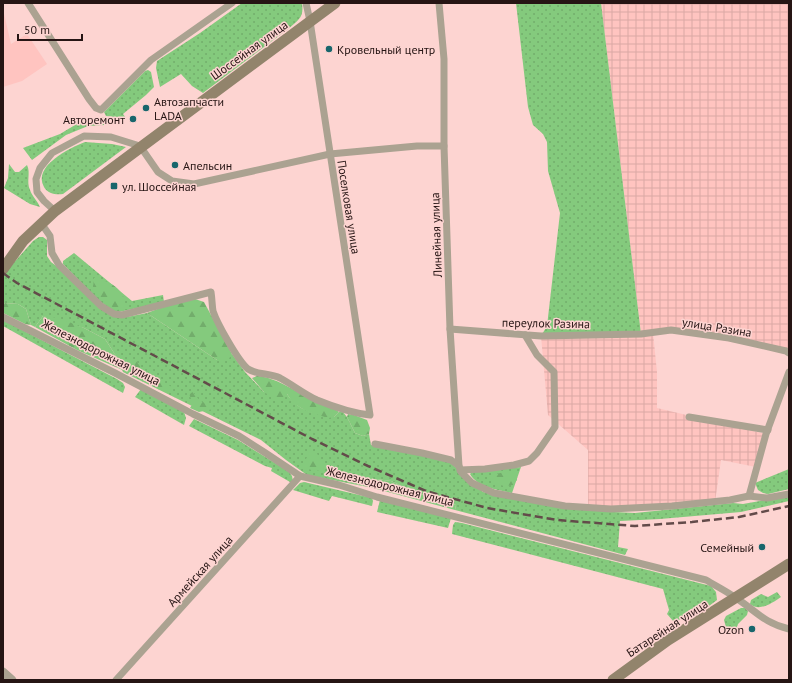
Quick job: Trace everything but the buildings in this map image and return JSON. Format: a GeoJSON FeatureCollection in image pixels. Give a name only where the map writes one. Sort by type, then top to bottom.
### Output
{"type":"FeatureCollection","features":[{"type":"Feature","properties":{"kind":"main road","name":"Шоссейная улица"},"geometry":{"type":"LineString","coordinates":[[3,269],[23,241],[55,211],[140,146],[335,3]]}},
{"type":"Feature","properties":{"kind":"main road"},"geometry":{"type":"LineString","coordinates":[[736,598],[789,564]]}},
{"type":"Feature","properties":{"kind":"main road","name":"Батарейная улица"},"geometry":{"type":"LineString","coordinates":[[616,679],[668,640],[736,598]]}},
{"type":"Feature","properties":{"kind":"street"},"geometry":{"type":"LineString","coordinates":[[28,3],[89,99],[96,108],[102,110],[151,60],[232,3]]}},
{"type":"Feature","properties":{"kind":"street","name":"Поселковая улица"},"geometry":{"type":"LineString","coordinates":[[41,223],[50,236],[52,253],[59,265],[108,311],[114,314],[130,314],[212,292],[213,311],[235,352],[247,368],[254,372],[279,377],[317,400],[360,414],[370,415],[306,3]]}},
{"type":"Feature","properties":{"kind":"street","name":"Линейная улица"},"geometry":{"type":"LineString","coordinates":[[439,3],[444,59],[444,146],[450,329],[460,468]]}},
{"type":"Feature","properties":{"kind":"street"},"geometry":{"type":"LineString","coordinates":[[55,211],[37,192],[36,179],[40,168],[52,153],[84,136],[111,137],[140,146],[158,172],[172,181],[194,184],[330,154],[417,146],[444,146]]}},
{"type":"Feature","properties":{"kind":"street","name":"Железнодорожная улица"},"geometry":{"type":"LineString","coordinates":[[3,317],[239,436],[300,476],[339,485],[377,497],[706,580],[736,598],[756,614],[776,626],[789,629]]}},
{"type":"Feature","properties":{"kind":"street","name":"переулок Разина"},"geometry":{"type":"LineString","coordinates":[[450,329],[540,336],[641,334]]}},
{"type":"Feature","properties":{"kind":"street","name":"улица Разина"},"geometry":{"type":"LineString","coordinates":[[641,334],[670,330],[729,338],[786,351],[789,353]]}},
{"type":"Feature","properties":{"kind":"street"},"geometry":{"type":"LineString","coordinates":[[460,468],[485,469],[514,465],[529,461],[537,453],[555,427],[554,372],[537,355],[525,335]]}},
{"type":"Feature","properties":{"kind":"street"},"geometry":{"type":"LineString","coordinates":[[749,496],[768,430],[789,372]]}},
{"type":"Feature","properties":{"kind":"street"},"geometry":{"type":"LineString","coordinates":[[689,417],[768,430]]}},
{"type":"Feature","properties":{"kind":"street"},"geometry":{"type":"LineString","coordinates":[[375,444],[451,460],[460,468],[472,483],[494,493],[565,506],[611,509],[672,506],[730,500],[749,496],[767,498],[789,494]]}},
{"type":"Feature","properties":{"kind":"street","name":"Армейская улица"},"geometry":{"type":"LineString","coordinates":[[116,680],[300,476]]}},
{"type":"Feature","properties":{"kind":"street"},"geometry":{"type":"LineString","coordinates":[[3,672],[12,680]]}},
{"type":"Feature","properties":{"kind":"shaded area"},"geometry":{"type":"Polygon","coordinates":[[[601,3],[789,3],[789,353],[671,330],[653,333],[657,372],[657,408],[766,434],[756,467],[721,460],[715,502],[588,507],[588,450],[548,415],[541,336],[641,334],[601,3]]]}},
{"type":"Feature","properties":{"kind":"shaded area"},"geometry":{"type":"Polygon","coordinates":[[[3,9],[11,44],[27,34],[47,64],[22,81],[3,87],[3,9]]]}},
{"type":"Feature","properties":{"kind":"green space"},"geometry":{"type":"Polygon","coordinates":[[[242,3],[302,3],[302,12],[300,18],[288,29],[203,93],[192,86],[181,74],[160,87],[156,68],[157,61],[242,3]]]}},
{"type":"Feature","properties":{"kind":"green space"},"geometry":{"type":"Polygon","coordinates":[[[516,3],[601,3],[641,334],[541,336],[547,326],[560,213],[548,171],[547,142],[543,134],[533,125],[528,107],[516,3]]]}},
{"type":"Feature","properties":{"kind":"green space"},"geometry":{"type":"Polygon","coordinates":[[[148,70],[151,72],[154,87],[123,114],[126,118],[106,116],[104,112],[145,71],[148,70]]]}},
{"type":"Feature","properties":{"kind":"green space"},"geometry":{"type":"Polygon","coordinates":[[[103,117],[105,122],[104,125],[88,126],[66,135],[32,160],[23,148],[60,134],[80,122],[91,121],[103,117]]]}},
{"type":"Feature","properties":{"kind":"green space"},"geometry":{"type":"Polygon","coordinates":[[[85,142],[112,144],[126,147],[63,194],[50,193],[44,187],[42,179],[43,172],[54,159],[62,153],[85,142]]]}},
{"type":"Feature","properties":{"kind":"green space"},"geometry":{"type":"Polygon","coordinates":[[[9,164],[15,172],[19,172],[27,165],[29,171],[29,187],[40,207],[30,204],[4,188],[8,178],[9,164]]]}},
{"type":"Feature","properties":{"kind":"green space"},"geometry":{"type":"Polygon","coordinates":[[[39,237],[43,237],[47,240],[47,256],[51,262],[63,271],[96,304],[127,317],[147,313],[217,360],[232,354],[245,372],[264,392],[287,394],[297,405],[314,413],[334,417],[342,411],[347,417],[355,433],[363,436],[369,434],[371,445],[430,456],[451,463],[483,492],[614,512],[635,513],[733,503],[743,504],[789,496],[789,501],[741,512],[620,521],[618,547],[628,549],[625,555],[455,510],[456,505],[418,493],[391,481],[376,479],[373,488],[307,475],[261,440],[123,372],[118,359],[105,339],[84,328],[43,316],[35,327],[31,325],[26,309],[18,304],[5,303],[3,306],[3,275],[33,241],[39,237]]]}},
{"type":"Feature","properties":{"kind":"green space"},"geometry":{"type":"Polygon","coordinates":[[[74,253],[132,301],[163,295],[164,302],[119,312],[112,311],[96,298],[63,264],[63,261],[74,253]]]}},
{"type":"Feature","properties":{"kind":"green space"},"geometry":{"type":"Polygon","coordinates":[[[98,276],[101,280],[110,283],[119,290],[124,299],[124,309],[117,310],[98,297],[93,288],[94,278],[98,276]]]}},
{"type":"Feature","properties":{"kind":"green space"},"geometry":{"type":"Polygon","coordinates":[[[195,299],[204,302],[232,354],[228,360],[217,360],[147,313],[168,305],[195,299]]]}},
{"type":"Feature","properties":{"kind":"green space"},"geometry":{"type":"Polygon","coordinates":[[[5,303],[18,304],[26,309],[31,325],[25,324],[3,313],[3,306],[5,303]]]}},
{"type":"Feature","properties":{"kind":"green space"},"geometry":{"type":"Polygon","coordinates":[[[43,316],[59,318],[84,328],[105,339],[123,370],[122,364],[124,359],[136,361],[142,369],[152,373],[150,377],[140,372],[136,376],[77,350],[35,327],[43,316]]]}},
{"type":"Feature","properties":{"kind":"green space"},"geometry":{"type":"Polygon","coordinates":[[[3,320],[117,379],[123,383],[125,387],[123,393],[3,326],[3,320]]]}},
{"type":"Feature","properties":{"kind":"green space"},"geometry":{"type":"Polygon","coordinates":[[[257,376],[265,377],[280,383],[339,412],[334,417],[328,418],[306,411],[293,403],[287,394],[285,397],[277,400],[264,392],[252,378],[257,376]]]}},
{"type":"Feature","properties":{"kind":"green space"},"geometry":{"type":"Polygon","coordinates":[[[162,382],[172,387],[168,391],[163,391],[157,386],[157,383],[162,382]]]}},
{"type":"Feature","properties":{"kind":"green space"},"geometry":{"type":"Polygon","coordinates":[[[141,389],[184,412],[186,418],[184,425],[135,397],[141,389]]]}},
{"type":"Feature","properties":{"kind":"green space"},"geometry":{"type":"Polygon","coordinates":[[[193,392],[199,400],[211,406],[213,409],[199,412],[190,408],[193,403],[189,394],[193,392]]]}},
{"type":"Feature","properties":{"kind":"green space"},"geometry":{"type":"Polygon","coordinates":[[[348,414],[367,420],[370,428],[369,434],[363,436],[355,433],[347,417],[348,414]]]}},
{"type":"Feature","properties":{"kind":"green space"},"geometry":{"type":"Polygon","coordinates":[[[194,419],[238,440],[288,471],[292,476],[293,481],[290,482],[271,471],[272,468],[265,466],[189,426],[194,419]]]}},
{"type":"Feature","properties":{"kind":"green space"},"geometry":{"type":"Polygon","coordinates":[[[310,451],[314,451],[318,455],[319,459],[323,461],[325,466],[322,471],[309,469],[303,465],[310,451]]]}},
{"type":"Feature","properties":{"kind":"green space"},"geometry":{"type":"Polygon","coordinates":[[[521,467],[512,493],[483,485],[470,474],[472,472],[521,467]]]}},
{"type":"Feature","properties":{"kind":"green space"},"geometry":{"type":"Polygon","coordinates":[[[789,469],[789,489],[768,494],[758,490],[755,483],[789,469]]]}},
{"type":"Feature","properties":{"kind":"green space"},"geometry":{"type":"Polygon","coordinates":[[[509,471],[516,473],[517,480],[513,485],[504,486],[491,482],[492,475],[509,471]]]}},
{"type":"Feature","properties":{"kind":"green space"},"geometry":{"type":"Polygon","coordinates":[[[376,479],[391,481],[418,493],[456,505],[455,510],[373,488],[376,479]]]}},
{"type":"Feature","properties":{"kind":"green space"},"geometry":{"type":"Polygon","coordinates":[[[304,482],[372,498],[372,506],[332,496],[329,501],[293,490],[300,483],[304,482]]]}},
{"type":"Feature","properties":{"kind":"green space"},"geometry":{"type":"Polygon","coordinates":[[[380,500],[451,518],[448,528],[377,512],[380,500]]]}},
{"type":"Feature","properties":{"kind":"green space"},"geometry":{"type":"Polygon","coordinates":[[[455,522],[711,586],[716,592],[717,600],[709,606],[674,622],[667,614],[669,610],[663,589],[452,534],[453,525],[455,522]]]}},
{"type":"Feature","properties":{"kind":"green space"},"geometry":{"type":"Polygon","coordinates":[[[777,592],[781,597],[766,606],[758,607],[750,604],[751,600],[761,594],[768,597],[777,592]]]}},
{"type":"Feature","properties":{"kind":"green space"},"geometry":{"type":"Polygon","coordinates":[[[741,608],[745,608],[748,611],[747,615],[738,624],[735,632],[728,635],[724,620],[726,616],[741,608]]]}},
{"type":"Feature","properties":{"kind":"railway"},"geometry":{"type":"LineString","coordinates":[[3,273],[17,283],[312,439],[368,466],[426,491],[487,508],[557,520],[635,526],[739,517],[789,506]]}},
{"type":"Feature","properties":{"kind":"place","name":"Кровельный центр"},"geometry":{"type":"Point","coordinates":[329,49]}},
{"type":"Feature","properties":{"kind":"place","name":"Автозапчасти LADA"},"geometry":{"type":"Point","coordinates":[146,108]}},
{"type":"Feature","properties":{"kind":"place","name":"Авторемонт"},"geometry":{"type":"Point","coordinates":[133,119]}},
{"type":"Feature","properties":{"kind":"place","name":"Апельсин"},"geometry":{"type":"Point","coordinates":[175,165]}},
{"type":"Feature","properties":{"kind":"place","name":"ул. Шоссейная"},"geometry":{"type":"Point","coordinates":[114,186]}},
{"type":"Feature","properties":{"kind":"place","name":"Семейный"},"geometry":{"type":"Point","coordinates":[762,547]}},
{"type":"Feature","properties":{"kind":"place","name":"Ozon"},"geometry":{"type":"Point","coordinates":[752,629]}}]}
